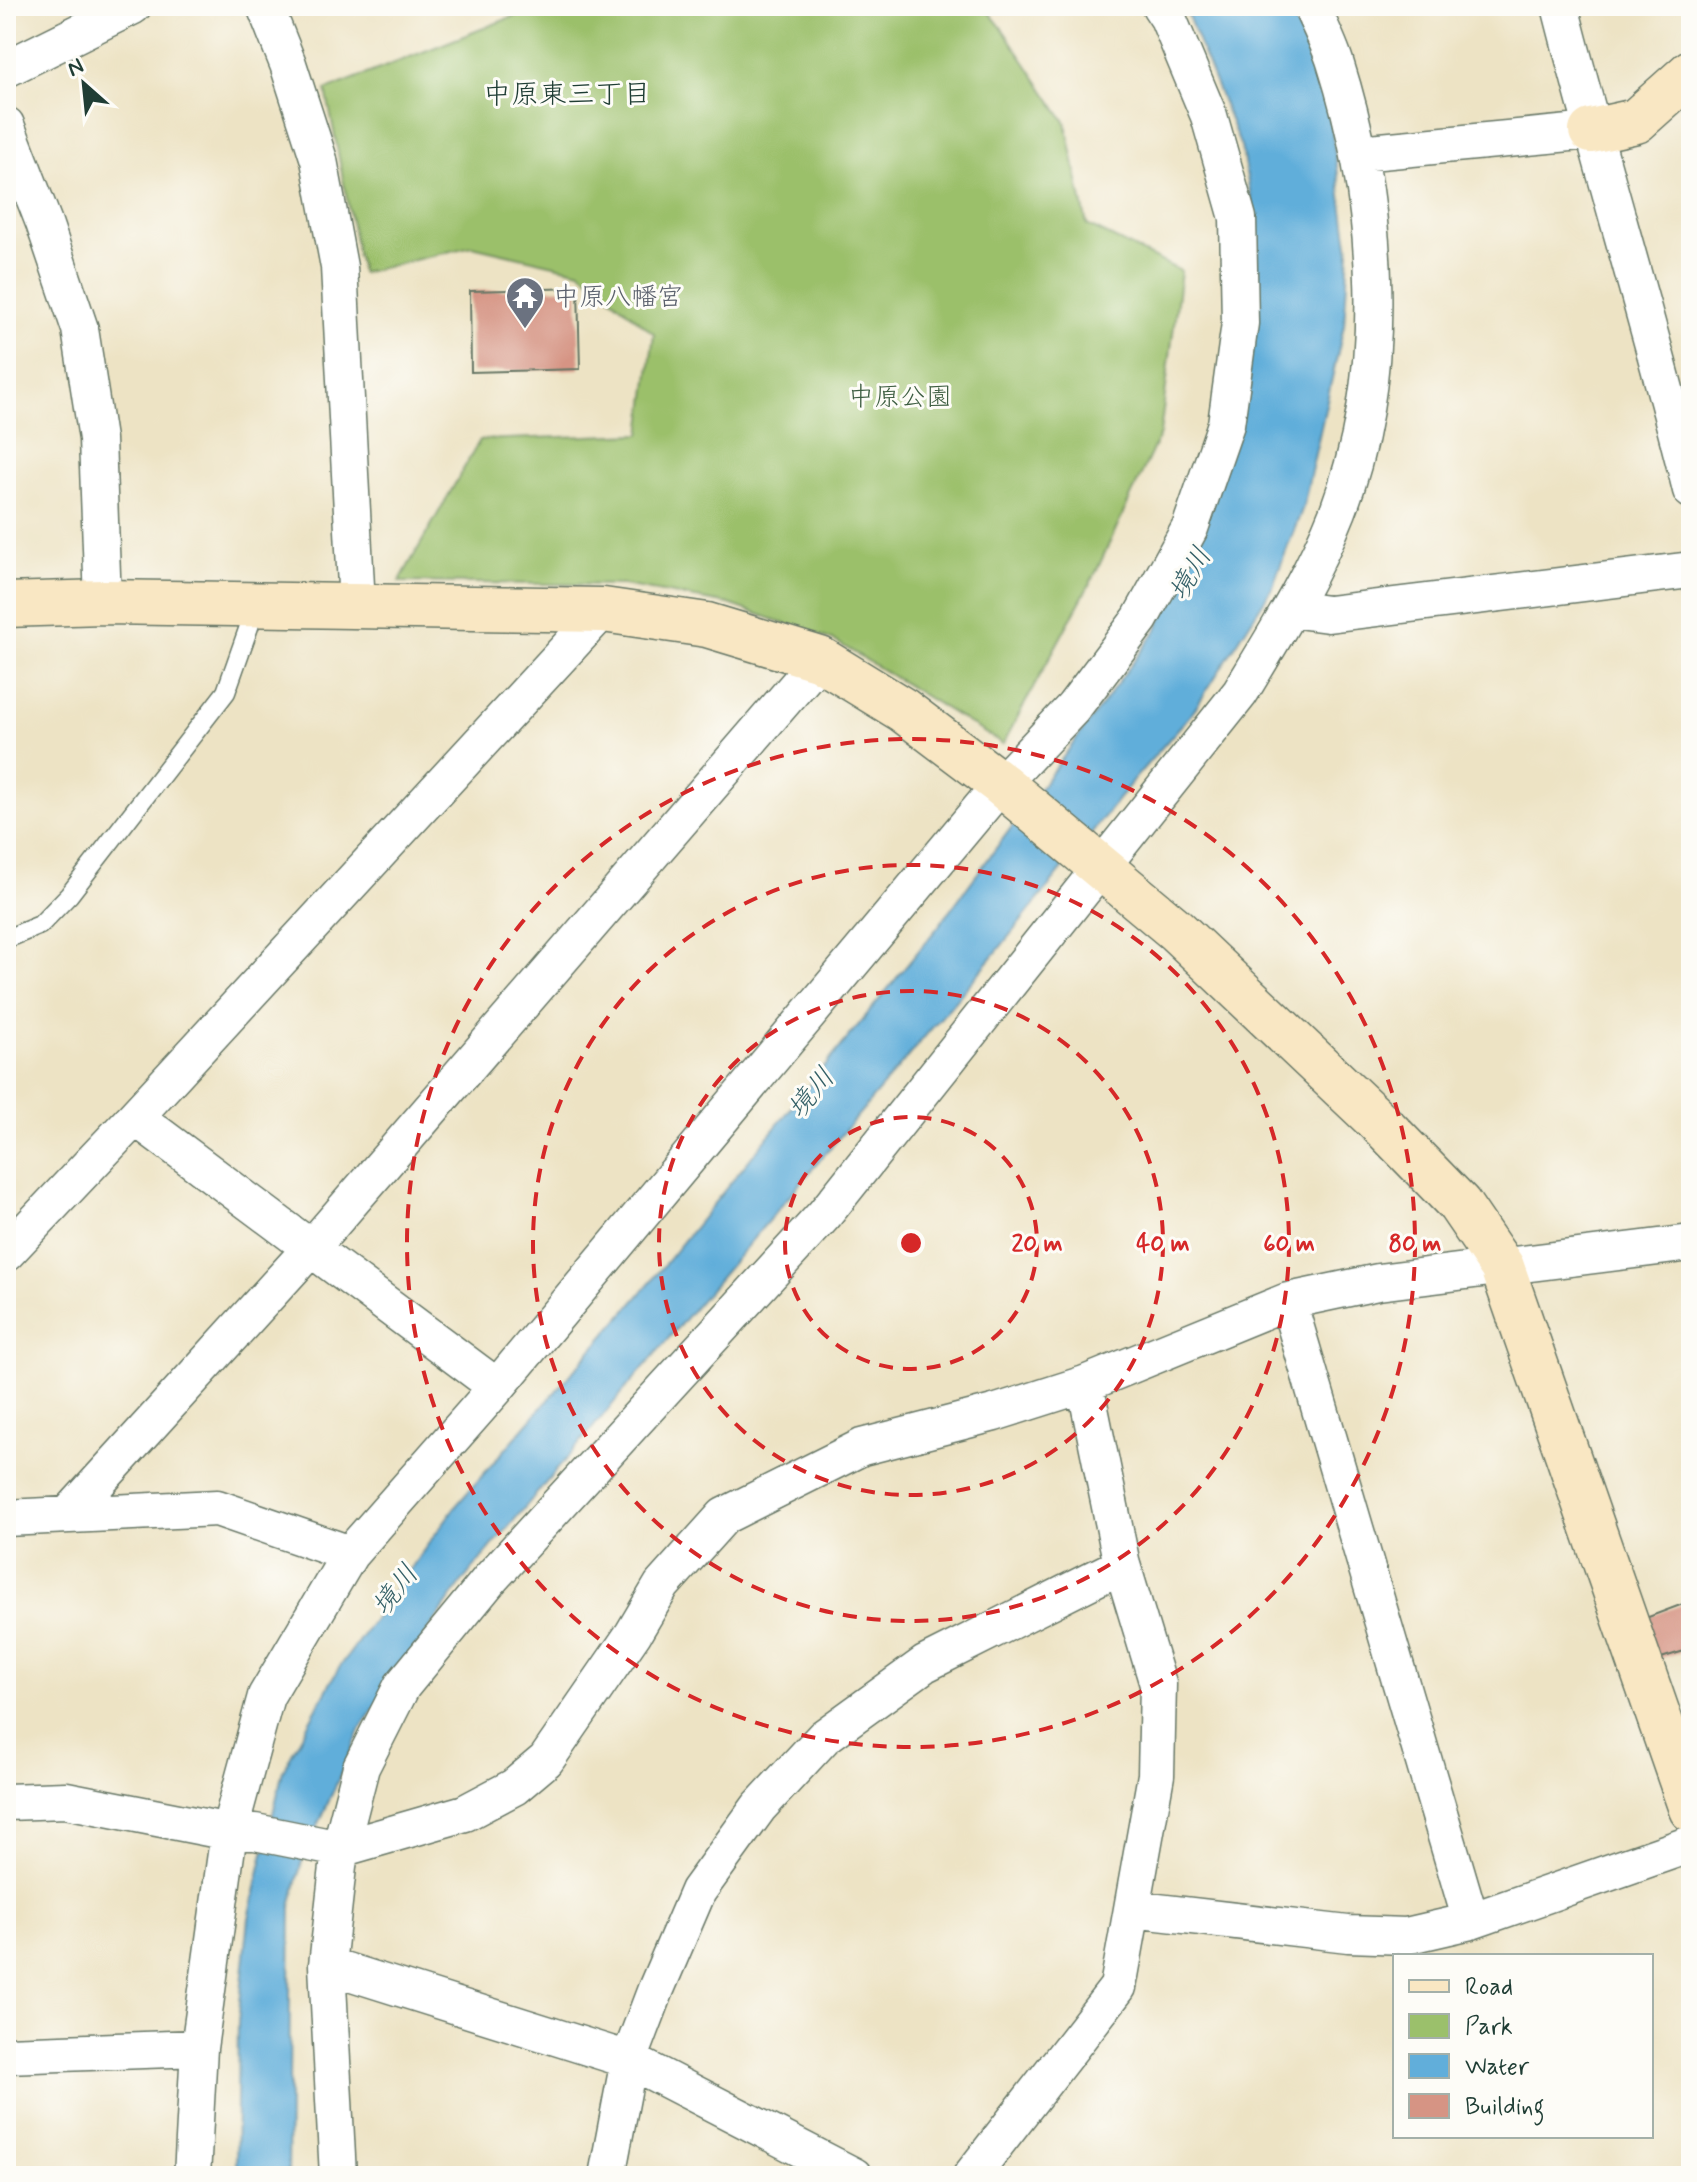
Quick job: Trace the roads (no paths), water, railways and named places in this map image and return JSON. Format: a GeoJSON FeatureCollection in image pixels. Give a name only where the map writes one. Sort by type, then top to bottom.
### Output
{"type":"FeatureCollection","features":[{"type":"Feature","properties":{"kind":"street"},"geometry":{"type":"LineString","coordinates":[[6,69],[133,6]]}},
{"type":"Feature","properties":{"kind":"street"},"geometry":{"type":"LineString","coordinates":[[265,6],[288,64],[319,160],[339,267],[357,605]]}},
{"type":"Feature","properties":{"kind":"street"},"geometry":{"type":"LineString","coordinates":[[192,2176],[199,2048],[266,1696],[350,1554],[497,1387],[1008,789],[1140,619],[1190,528],[1226,424],[1240,323],[1238,218],[1209,116],[1168,18],[1160,6]]}},
{"type":"Feature","properties":{"kind":"street"},"geometry":{"type":"LineString","coordinates":[[338,2176],[327,1965],[330,1848],[361,1767],[402,1686],[490,1579],[824,1215],[1094,863],[1240,693],[1290,609],[1337,511],[1364,423],[1372,327],[1372,234],[1359,153],[1334,60],[1311,6]]}},
{"type":"Feature","properties":{"kind":"street"},"geometry":{"type":"LineString","coordinates":[[1560,6],[1591,131],[1660,364],[1691,490]]}},
{"type":"Feature","properties":{"kind":"street"},"geometry":{"type":"LineString","coordinates":[[1359,153],[1591,131],[1636,121],[1691,72]]}},
{"type":"Feature","properties":{"kind":"street"},"geometry":{"type":"LineString","coordinates":[[6,125],[80,329],[97,439],[103,602]]}},
{"type":"Feature","properties":{"kind":"street"},"geometry":{"type":"LineString","coordinates":[[1660,364],[1691,398]]}},
{"type":"Feature","properties":{"kind":"street"},"geometry":{"type":"LineString","coordinates":[[1290,609],[1328,614],[1691,570]]}},
{"type":"Feature","properties":{"kind":"street"},"geometry":{"type":"LineString","coordinates":[[6,605],[103,602],[603,610],[707,625],[820,659],[903,710],[1008,789],[1176,930],[1387,1130],[1459,1204],[1502,1267],[1688,1788]]}},
{"type":"Feature","properties":{"kind":"street"},"geometry":{"type":"LineString","coordinates":[[6,1253],[603,610]]}},
{"type":"Feature","properties":{"kind":"street"},"geometry":{"type":"LineString","coordinates":[[68,1515],[311,1248],[820,659]]}},
{"type":"Feature","properties":{"kind":"street"},"geometry":{"type":"LineString","coordinates":[[135,1117],[497,1387]]}},
{"type":"Feature","properties":{"kind":"street"},"geometry":{"type":"LineString","coordinates":[[6,1802],[66,1800],[330,1848],[465,1813],[514,1787],[546,1760],[633,1634],[662,1585],[724,1516],[862,1447],[994,1413],[1085,1384],[1288,1301],[1378,1282],[1691,1243]]}},
{"type":"Feature","properties":{"kind":"street"},"geometry":{"type":"LineString","coordinates":[[1288,1301],[1471,1921]]}},
{"type":"Feature","properties":{"kind":"street"},"geometry":{"type":"LineString","coordinates":[[971,2176],[1118,1987],[1156,1775],[1158,1684],[1122,1565],[1085,1384]]}},
{"type":"Feature","properties":{"kind":"street"},"geometry":{"type":"LineString","coordinates":[[6,1518],[217,1508],[350,1554]]}},
{"type":"Feature","properties":{"kind":"street"},"geometry":{"type":"LineString","coordinates":[[607,2176],[629,2060],[656,1989],[698,1891],[759,1807],[824,1737],[925,1664],[1122,1565]]}},
{"type":"Feature","properties":{"kind":"street"},"geometry":{"type":"LineString","coordinates":[[1132,1909],[1348,1934],[1406,1936],[1471,1921],[1691,1844]]}},
{"type":"Feature","properties":{"kind":"street"},"geometry":{"type":"LineString","coordinates":[[327,1965],[629,2060],[854,2176]]}},
{"type":"Feature","properties":{"kind":"street"},"geometry":{"type":"LineString","coordinates":[[6,2055],[199,2048]]}},
{"type":"Feature","properties":{"kind":"lane"},"geometry":{"type":"LineString","coordinates":[[6,939],[40,925],[69,895],[226,692],[257,604]]}},
{"type":"Feature","properties":{"kind":"water","name":"境川"},"geometry":{"type":"Polygon","coordinates":[[[1184,6],[1288,6],[1306,42],[1328,104],[1349,251],[1344,325],[1303,507],[1272,588],[1193,712],[1136,777],[994,955],[465,1578],[362,1726],[301,1864],[291,1907],[288,2176],[236,2176],[238,2021],[249,1918],[283,1770],[337,1671],[454,1508],[638,1297],[938,927],[1156,631],[1197,547],[1254,212],[1241,147],[1184,6]]]}},
{"type":"Feature","properties":{"kind":"place","name":"中原八幡宮"},"geometry":{"type":"Point","coordinates":[525,330]}},
{"type":"Feature","properties":{"kind":"district","name":"中原東三丁目"},"geometry":{"type":"Point","coordinates":[567,93]}},
{"type":"Feature","properties":{"kind":"park label","name":"中原公園"},"geometry":{"type":"Point","coordinates":[900,396]}}]}
